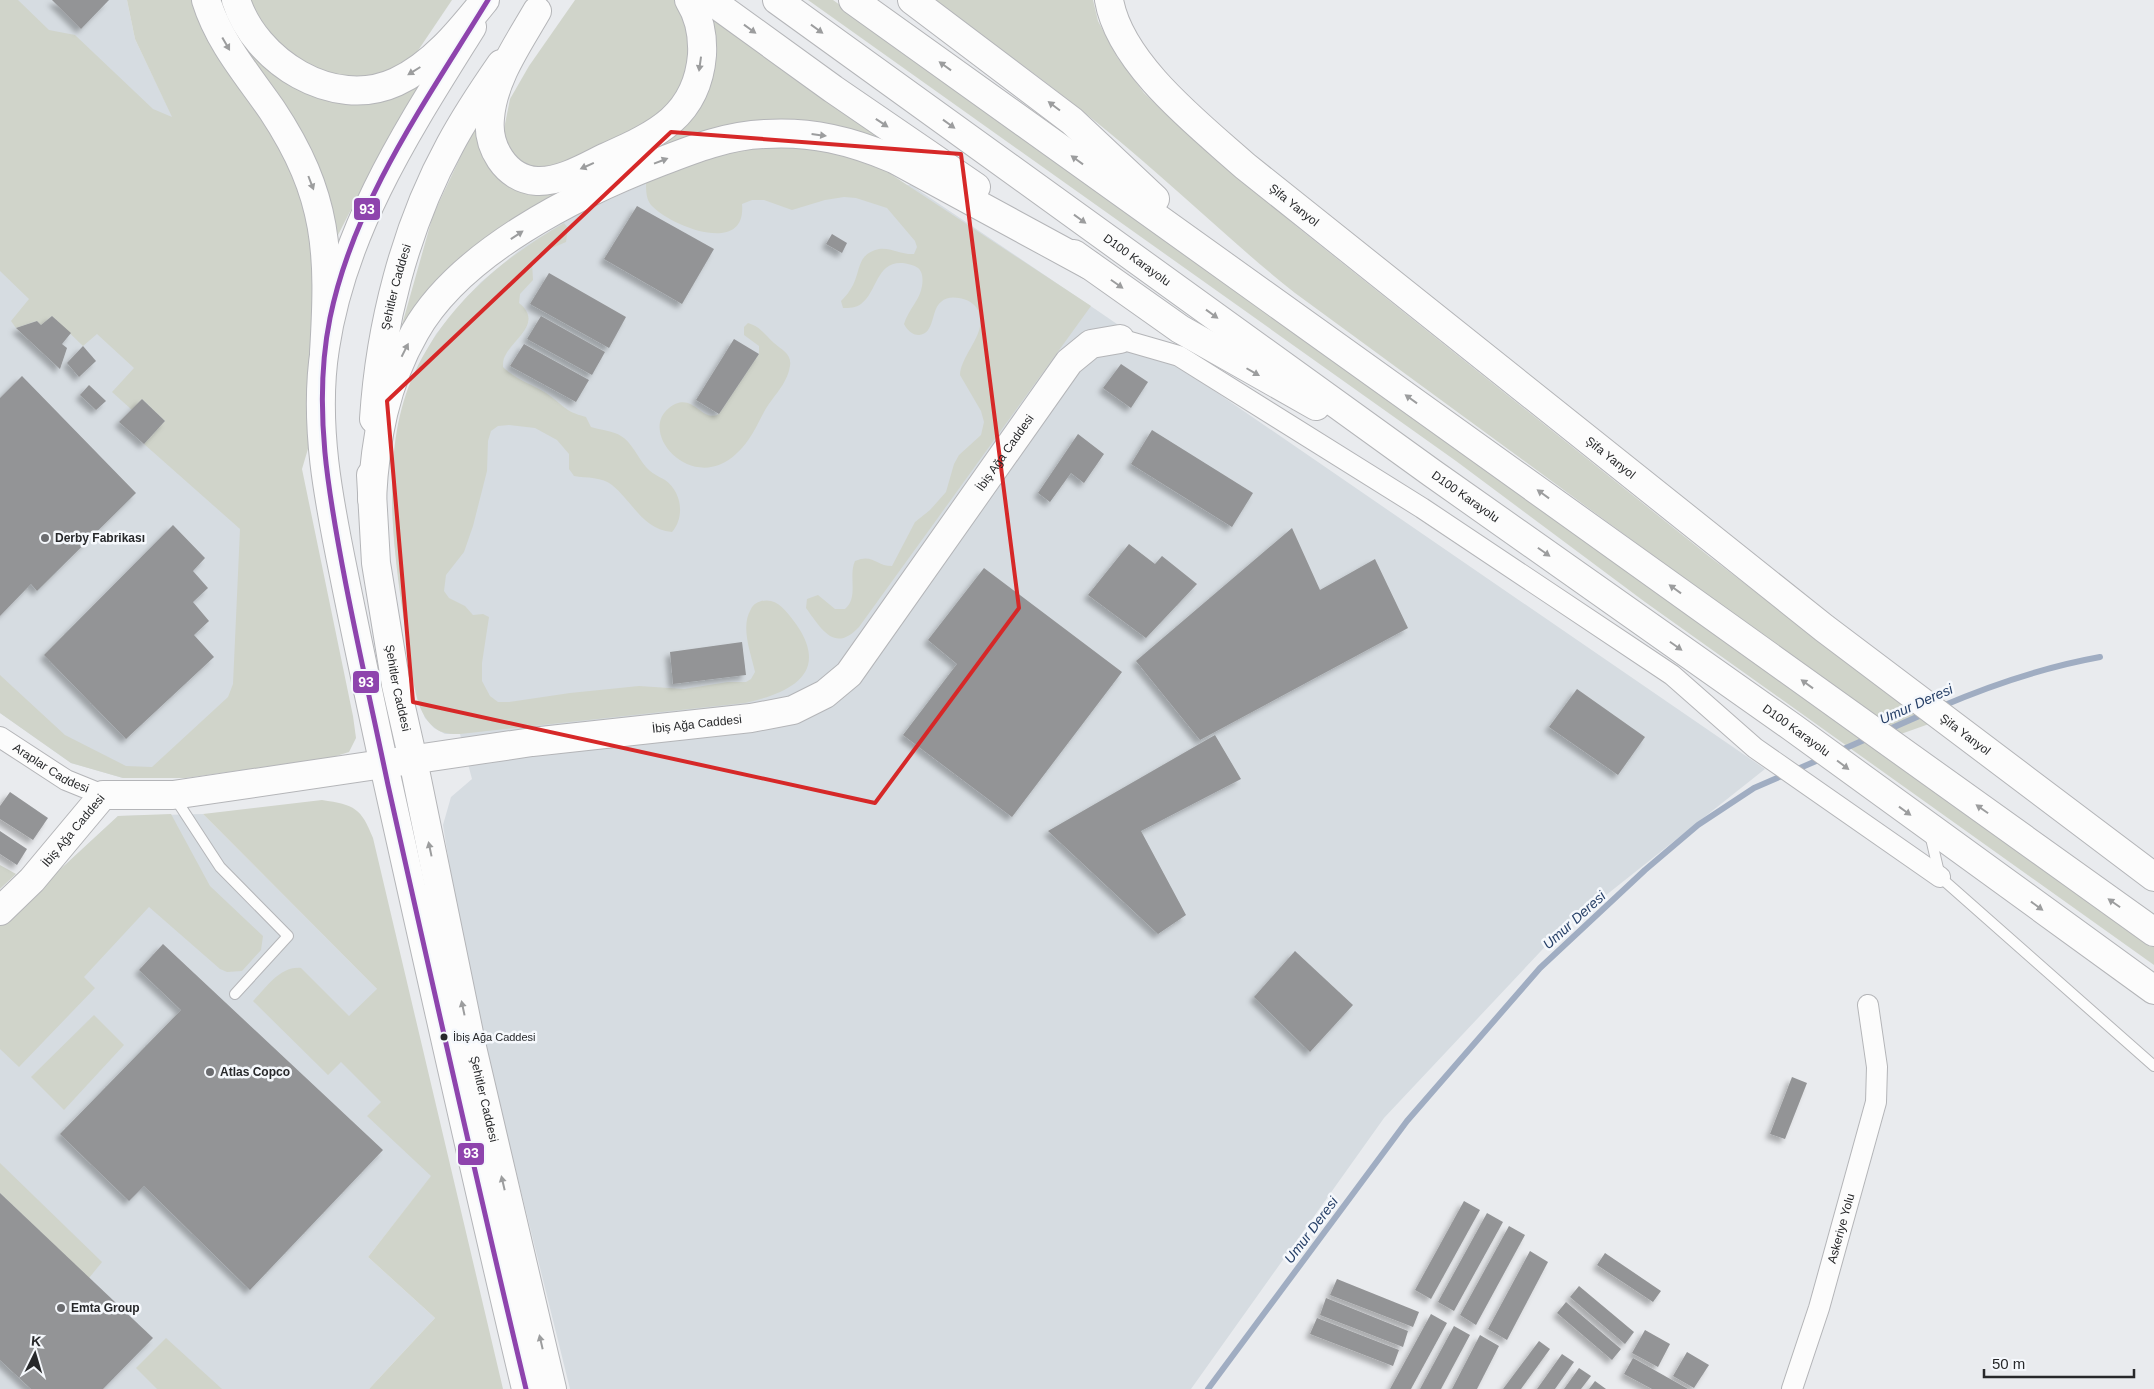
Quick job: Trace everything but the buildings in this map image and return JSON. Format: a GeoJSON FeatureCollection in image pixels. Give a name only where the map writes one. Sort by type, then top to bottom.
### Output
{"type":"FeatureCollection","features":[{"type":"Feature","properties":{"kind":"main road"},"geometry":{"type":"LineString","coordinates":[[206,0],[227,47],[280,125],[301,162],[316,195],[324,237],[327,280],[324,353]]}},
{"type":"Feature","properties":{"kind":"main road"},"geometry":{"type":"LineString","coordinates":[[236,0],[253,36],[283,65],[318,83],[357,89],[378,88],[396,82],[421,67],[447,44],[487,0]]}},
{"type":"Feature","properties":{"kind":"main road","name":"Şehitler Caddesi"},"geometry":{"type":"LineString","coordinates":[[487,0],[403,140],[362,220],[338,285],[324,353],[322,420],[330,497],[364,683],[526,1389]]}},
{"type":"Feature","properties":{"kind":"main road"},"geometry":{"type":"LineString","coordinates":[[540,5],[502,76],[495,92],[490,119],[493,146],[499,160],[509,170],[535,181],[550,180],[567,175],[615,153],[658,132],[682,111],[691,98],[701,58],[698,19],[689,0]]}},
{"type":"Feature","properties":{"kind":"main road"},"geometry":{"type":"LineString","coordinates":[[710,0],[833,89],[1089,264],[1180,329],[1272,383],[1366,433],[1432,473]]}},
{"type":"Feature","properties":{"kind":"main road","name":"D100 Karayolu"},"geometry":{"type":"LineString","coordinates":[[777,0],[1432,473],[1792,727],[2154,990]]}},
{"type":"Feature","properties":{"kind":"main road"},"geometry":{"type":"LineString","coordinates":[[853,0],[2154,932]]}},
{"type":"Feature","properties":{"kind":"main road"},"geometry":{"type":"LineString","coordinates":[[912,0],[1072,121],[1231,270]]}},
{"type":"Feature","properties":{"kind":"main road","name":"Şifa Yanyol"},"geometry":{"type":"LineString","coordinates":[[1109,0],[1125,40],[1148,74],[1174,102],[1245,166],[1748,568],[2154,878]]}},
{"type":"Feature","properties":{"kind":"main road","name":"Şehitler Caddesi"},"geometry":{"type":"LineString","coordinates":[[540,5],[450,145],[431,184],[413,231],[394,297],[381,359],[373,437],[372,499],[376,563],[396,685],[471,1044],[552,1389]]}},
{"type":"Feature","properties":{"kind":"main road"},"geometry":{"type":"LineString","coordinates":[[372,499],[380,422],[394,376],[415,330],[452,284],[475,264],[540,219],[633,172],[686,152],[728,139],[763,134],[798,133],[831,137],[860,145],[894,159],[1089,264]]}},
{"type":"Feature","properties":{"kind":"main road","name":"İbiş Ağa Caddesi"},"geometry":{"type":"LineString","coordinates":[[0,911],[32,880],[103,796],[173,795],[532,742],[751,718],[793,710],[825,694],[850,674],[1069,362],[1091,344],[1120,339]]}},
{"type":"Feature","properties":{"kind":"street"},"geometry":{"type":"LineString","coordinates":[[1120,339],[1179,356],[1422,508],[1672,675],[1755,748],[1940,877]]}},
{"type":"Feature","properties":{"kind":"street","name":"Araplar Caddesi"},"geometry":{"type":"LineString","coordinates":[[0,737],[66,780],[103,796]]}},
{"type":"Feature","properties":{"kind":"street","name":"Askeriye Yolu"},"geometry":{"type":"LineString","coordinates":[[1792,1389],[1818,1308],[1876,1102],[1877,1067],[1868,1005]]}},
{"type":"Feature","properties":{"kind":"lane"},"geometry":{"type":"LineString","coordinates":[[173,795],[220,867],[288,936],[235,994]]}},
{"type":"Feature","properties":{"kind":"lane"},"geometry":{"type":"LineString","coordinates":[[1929,828],[1940,877],[2154,1066]]}},
{"type":"Feature","properties":{"kind":"highlighted area"},"geometry":{"type":"Polygon","coordinates":[[[671,132],[961,154],[1019,608],[875,803],[413,702],[387,401],[671,132]]]}},
{"type":"Feature","properties":{"kind":"shaded area"},"geometry":{"type":"Polygon","coordinates":[[[0,0],[127,0],[135,39],[173,118],[333,757],[185,778],[123,778],[71,763],[0,713],[0,0]]]}},
{"type":"Feature","properties":{"kind":"shaded area"},"geometry":{"type":"Polygon","coordinates":[[[0,0],[18,0],[49,30],[75,35],[153,109],[172,117],[135,39],[127,0],[195,0],[283,145],[315,239],[310,442],[302,469],[353,716],[356,738],[349,752],[333,757],[185,778],[123,778],[71,763],[0,713],[0,675],[65,735],[126,766],[152,767],[228,697],[233,684],[240,529],[144,444],[165,421],[142,399],[132,410],[112,392],[134,368],[97,334],[83,346],[52,316],[41,325],[37,321],[16,328],[11,321],[29,299],[0,271],[0,0]]]}},
{"type":"Feature","properties":{"kind":"shaded area"},"geometry":{"type":"Polygon","coordinates":[[[219,0],[225,0],[300,85],[430,73],[377,159],[338,235],[327,189],[317,164],[237,39],[219,0]]]}},
{"type":"Feature","properties":{"kind":"shaded area"},"geometry":{"type":"Polygon","coordinates":[[[248,0],[452,0],[413,58],[402,67],[372,78],[351,78],[313,68],[271,40],[248,0]]]}},
{"type":"Feature","properties":{"kind":"shaded area"},"geometry":{"type":"Polygon","coordinates":[[[575,0],[674,0],[689,30],[690,66],[677,98],[651,123],[564,165],[534,168],[522,165],[506,145],[504,129],[510,99],[529,66],[575,0]]]}},
{"type":"Feature","properties":{"kind":"shaded area"},"geometry":{"type":"Polygon","coordinates":[[[808,0],[833,0],[2154,946],[2154,965],[1645,602],[1456,461],[808,0]]]}},
{"type":"Feature","properties":{"kind":"shaded area"},"geometry":{"type":"Polygon","coordinates":[[[931,0],[1093,0],[1098,21],[1117,57],[1144,93],[1167,115],[1296,226],[1710,557],[1929,724],[1898,735],[1295,293],[1260,265],[1105,129],[1020,63],[931,0]]]}},
{"type":"Feature","properties":{"kind":"shaded area"},"geometry":{"type":"Polygon","coordinates":[[[702,6],[906,152],[840,127],[621,167],[398,339],[433,215],[477,122],[483,153],[502,178],[669,137],[702,6]]]}},
{"type":"Feature","properties":{"kind":"shaded area"},"geometry":{"type":"Polygon","coordinates":[[[779,145],[837,153],[886,171],[1091,306],[859,627],[843,638],[830,636],[823,631],[806,608],[807,599],[818,595],[835,609],[845,609],[851,599],[852,573],[855,561],[866,558],[892,566],[915,522],[930,510],[946,492],[954,464],[959,455],[981,435],[984,422],[981,411],[960,375],[965,358],[978,333],[980,316],[976,307],[969,301],[947,298],[938,305],[930,326],[924,334],[916,335],[912,333],[904,324],[921,291],[922,276],[918,268],[903,263],[887,267],[861,304],[855,307],[843,308],[841,301],[852,287],[863,258],[867,254],[883,249],[914,254],[917,247],[915,241],[887,208],[856,198],[844,197],[825,200],[792,210],[764,200],[752,200],[742,204],[740,220],[733,229],[720,233],[689,228],[661,213],[648,200],[646,182],[724,153],[779,145]]]}},
{"type":"Feature","properties":{"kind":"shaded area"},"geometry":{"type":"Polygon","coordinates":[[[661,176],[911,185],[1098,311],[1765,769],[1557,934],[1384,1118],[1191,1389],[570,1389],[499,1102],[458,919],[443,825],[451,797],[472,779],[460,734],[445,734],[434,728],[425,718],[419,703],[404,621],[394,541],[392,510],[395,460],[398,426],[414,374],[436,334],[464,300],[481,282],[522,248],[574,216],[661,176]]]}},
{"type":"Feature","properties":{"kind":"shaded area"},"geometry":{"type":"Polygon","coordinates":[[[564,223],[568,228],[566,242],[538,254],[532,262],[533,280],[520,294],[519,303],[526,310],[528,324],[505,356],[503,367],[519,379],[546,393],[568,410],[586,417],[591,427],[615,433],[625,438],[648,469],[665,480],[675,491],[680,505],[679,519],[672,532],[653,526],[608,482],[574,476],[569,469],[569,454],[557,440],[535,428],[509,425],[498,426],[491,431],[488,441],[487,471],[473,526],[464,552],[446,575],[444,591],[449,598],[465,606],[473,615],[483,614],[489,617],[482,663],[482,681],[490,696],[498,702],[509,702],[639,686],[684,689],[728,682],[746,682],[751,679],[755,672],[747,640],[746,624],[754,605],[765,600],[778,604],[796,624],[806,641],[809,656],[807,668],[790,687],[761,699],[745,703],[460,734],[444,733],[428,721],[419,703],[413,682],[399,583],[392,511],[392,474],[396,439],[403,405],[414,374],[427,350],[458,306],[518,252],[564,223]]]}},
{"type":"Feature","properties":{"kind":"shaded area"},"geometry":{"type":"Polygon","coordinates":[[[748,323],[759,329],[788,355],[790,366],[786,379],[767,406],[749,439],[737,453],[720,464],[703,468],[688,464],[674,456],[665,445],[660,432],[661,419],[669,408],[677,403],[684,402],[691,404],[707,415],[719,414],[759,354],[759,346],[744,335],[744,327],[748,323]]]}},
{"type":"Feature","properties":{"kind":"shaded area"},"geometry":{"type":"Polygon","coordinates":[[[322,800],[349,806],[355,810],[365,820],[373,838],[503,1389],[369,1389],[435,1318],[368,1257],[431,1176],[367,1116],[381,1102],[341,1062],[328,1075],[253,1001],[274,978],[293,968],[301,968],[349,1016],[377,989],[203,814],[322,800]]]}},
{"type":"Feature","properties":{"kind":"shaded area"},"geometry":{"type":"Polygon","coordinates":[[[171,814],[210,886],[263,936],[261,950],[242,971],[227,972],[220,969],[149,907],[84,977],[95,988],[19,1067],[0,1049],[0,925],[118,816],[171,814]]]}},
{"type":"Feature","properties":{"kind":"shaded area"},"geometry":{"type":"Polygon","coordinates":[[[203,814],[393,1005],[445,1159],[368,1257],[435,1318],[369,1389],[0,1389],[0,925],[118,816],[203,814]]]}},
{"type":"Feature","properties":{"kind":"shaded area"},"geometry":{"type":"Polygon","coordinates":[[[0,865],[16,874],[0,889],[0,865]]]}},
{"type":"Feature","properties":{"kind":"shaded area"},"geometry":{"type":"Polygon","coordinates":[[[94,1015],[124,1045],[64,1110],[31,1077],[94,1015]]]}},
{"type":"Feature","properties":{"kind":"shaded area"},"geometry":{"type":"Polygon","coordinates":[[[0,1163],[102,1262],[89,1278],[0,1193],[0,1163]]]}},
{"type":"Feature","properties":{"kind":"shaded area"},"geometry":{"type":"Polygon","coordinates":[[[166,1338],[222,1389],[157,1389],[136,1368],[166,1338]]]}},
{"type":"Feature","properties":{"kind":"waterway","name":"Umur Deresi"},"geometry":{"type":"LineString","coordinates":[[1940,707],[2018,678],[2100,657]]}},
{"type":"Feature","properties":{"kind":"waterway","name":"Umur Deresi"},"geometry":{"type":"LineString","coordinates":[[1885,731],[1926,713]]}},
{"type":"Feature","properties":{"kind":"waterway","name":"Umur Deresi"},"geometry":{"type":"LineString","coordinates":[[1839,751],[1871,737]]}},
{"type":"Feature","properties":{"kind":"waterway","name":"Umur Deresi"},"geometry":{"type":"LineString","coordinates":[[1208,1389],[1407,1121],[1540,968],[1645,870],[1698,825],[1754,788],[1823,758]]}},
{"type":"Feature","properties":{"kind":"transit line","name":"93"},"geometry":{"type":"LineString","coordinates":[[488,0],[395,153],[374,192],[356,233],[341,275],[330,318],[325,351],[323,418],[325,452],[334,519],[356,635],[439,1012],[526,1389]]}},
{"type":"Feature","properties":{"kind":"place","name":"Derby Fabrikası"},"geometry":{"type":"Point","coordinates":[45,538]}},
{"type":"Feature","properties":{"kind":"place","name":"İbiş Ağa Caddesi"},"geometry":{"type":"Point","coordinates":[444,1037]}},
{"type":"Feature","properties":{"kind":"place","name":"Atlas Copco"},"geometry":{"type":"Point","coordinates":[210,1072]}},
{"type":"Feature","properties":{"kind":"place","name":"Emta Group"},"geometry":{"type":"Point","coordinates":[61,1308]}}]}
